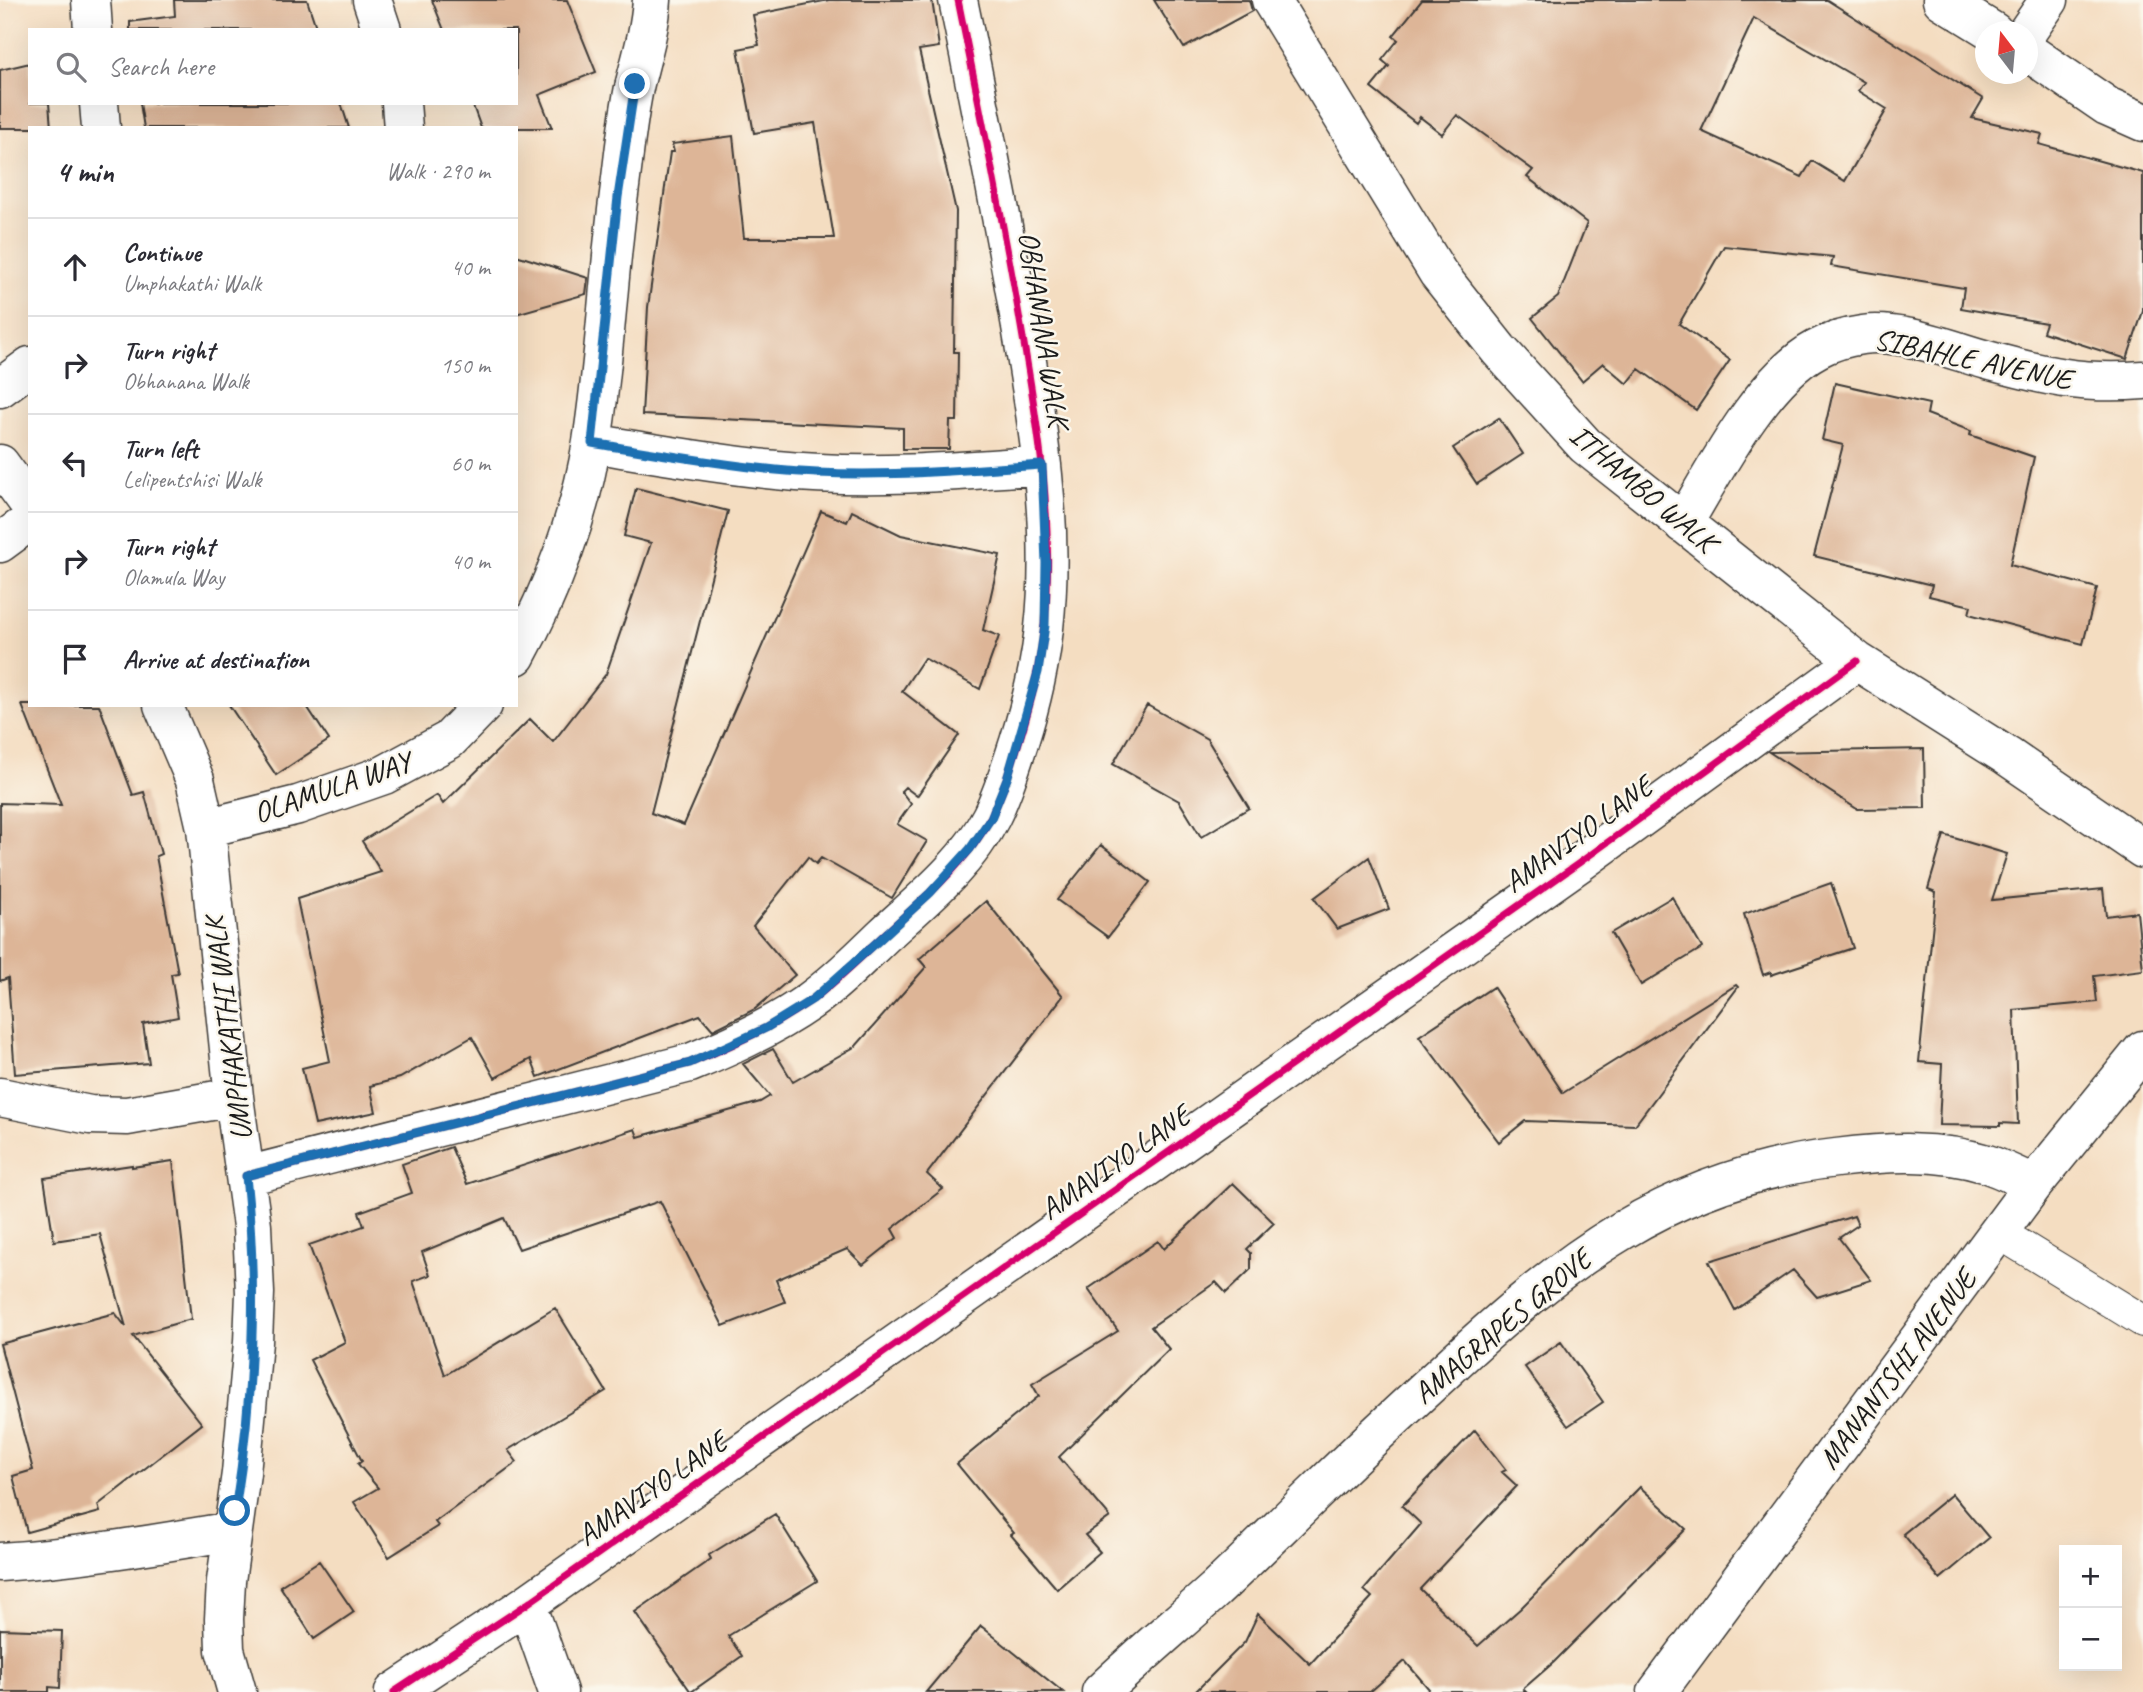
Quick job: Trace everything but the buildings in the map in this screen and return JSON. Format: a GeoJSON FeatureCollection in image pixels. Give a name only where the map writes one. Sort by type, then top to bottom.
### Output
{"type":"FeatureCollection","features":[{"type":"Feature","properties":{"kind":"street"},"geometry":{"type":"LineString","coordinates":[[91,0],[93,28]]}},
{"type":"Feature","properties":{"kind":"street"},"geometry":{"type":"LineString","coordinates":[[372,0],[381,28]]}},
{"type":"Feature","properties":{"kind":"street"},"geometry":{"type":"LineString","coordinates":[[518,652],[537,618],[562,554],[581,492],[592,443],[620,184],[635,84],[645,47],[652,0]]}},
{"type":"Feature","properties":{"kind":"street","name":"OBHANANA WALK"},"geometry":{"type":"LineString","coordinates":[[246,1176],[690,1063],[766,1028],[813,999],[930,893],[970,849],[991,818],[1008,776],[1038,672],[1045,625],[1046,563],[1042,465],[1030,379],[1002,216],[958,0]]}},
{"type":"Feature","properties":{"kind":"street","name":"ITHAMBO WALK"},"geometry":{"type":"LineString","coordinates":[[1270,0],[1438,273],[1481,328],[1585,445],[1857,661],[2007,756],[2143,849]]}},
{"type":"Feature","properties":{"kind":"street"},"geometry":{"type":"LineString","coordinates":[[1942,0],[1976,21]]}},
{"type":"Feature","properties":{"kind":"street"},"geometry":{"type":"LineString","coordinates":[[2035,21],[2049,0]]}},
{"type":"Feature","properties":{"kind":"street"},"geometry":{"type":"LineString","coordinates":[[2038,59],[2107,106],[2143,122]]}},
{"type":"Feature","properties":{"kind":"street"},"geometry":{"type":"LineString","coordinates":[[99,105],[101,126]]}},
{"type":"Feature","properties":{"kind":"street"},"geometry":{"type":"LineString","coordinates":[[401,105],[403,126]]}},
{"type":"Feature","properties":{"kind":"street","name":"SIBAHLE AVENUE"},"geometry":{"type":"LineString","coordinates":[[1683,524],[1728,448],[1768,393],[1790,369],[1816,349],[1835,342],[1864,334],[1892,336],[2046,376],[2087,382],[2143,380]]}},
{"type":"Feature","properties":{"kind":"street"},"geometry":{"type":"LineString","coordinates":[[0,388],[28,367]]}},
{"type":"Feature","properties":{"kind":"street"},"geometry":{"type":"LineString","coordinates":[[592,443],[778,470],[852,473],[948,472],[1042,465]]}},
{"type":"Feature","properties":{"kind":"street"},"geometry":{"type":"LineString","coordinates":[[0,464],[28,502]]}},
{"type":"Feature","properties":{"kind":"street"},"geometry":{"type":"LineString","coordinates":[[0,543],[28,522]]}},
{"type":"Feature","properties":{"kind":"street","name":"AMAVIYO LANE"},"geometry":{"type":"LineString","coordinates":[[394,1692],[527,1604],[1557,878],[1857,661]]}},
{"type":"Feature","properties":{"kind":"street","name":"UMPHAKATHI WALK"},"geometry":{"type":"LineString","coordinates":[[164,707],[195,780],[206,828],[234,1097],[246,1176],[254,1279],[253,1342],[224,1619],[225,1650],[237,1692]]}},
{"type":"Feature","properties":{"kind":"street","name":"OLAMULA WAY"},"geometry":{"type":"LineString","coordinates":[[206,828],[298,805],[384,775],[449,740],[481,707]]}},
{"type":"Feature","properties":{"kind":"street","name":"MANANTSHI AVENUE"},"geometry":{"type":"LineString","coordinates":[[1657,1692],[2034,1184],[2143,1050]]}},
{"type":"Feature","properties":{"kind":"street"},"geometry":{"type":"LineString","coordinates":[[0,1097],[78,1113],[115,1116],[179,1108],[234,1097]]}},
{"type":"Feature","properties":{"kind":"street","name":"AMAGRAPES GROVE"},"geometry":{"type":"LineString","coordinates":[[1101,1692],[1214,1590],[1474,1344],[1572,1262],[1618,1232],[1682,1199],[1723,1183],[1768,1169],[1860,1155],[1911,1152],[1952,1155],[1990,1164],[2034,1184]]}},
{"type":"Feature","properties":{"kind":"street"},"geometry":{"type":"LineString","coordinates":[[0,1562],[121,1549],[232,1531]]}},
{"type":"Feature","properties":{"kind":"street"},"geometry":{"type":"LineString","coordinates":[[527,1604],[558,1692]]}},
{"type":"Feature","properties":{"kind":"lane"},"geometry":{"type":"LineString","coordinates":[[1998,1232],[2143,1321]]}},
{"type":"Feature","properties":{"kind":"cycle path"},"geometry":{"type":"LineString","coordinates":[[246,1176],[690,1063],[737,1043],[782,1019],[830,986],[957,866],[981,834],[1006,780],[1035,685],[1044,628],[1048,548],[1042,468],[1031,388],[1004,231],[958,0]]}},
{"type":"Feature","properties":{"kind":"cycle path"},"geometry":{"type":"LineString","coordinates":[[394,1692],[527,1604],[1579,863],[1857,661]]}},
{"type":"Feature","properties":{"kind":"route"},"geometry":{"type":"LineString","coordinates":[[235,1511],[248,1408],[255,1293],[252,1226],[246,1176],[690,1063],[766,1028],[813,999],[930,893],[970,849],[991,818],[1027,718],[1045,625],[1046,518],[1042,465],[948,472],[852,473],[778,470],[592,443],[618,197],[635,84]]}}]}
